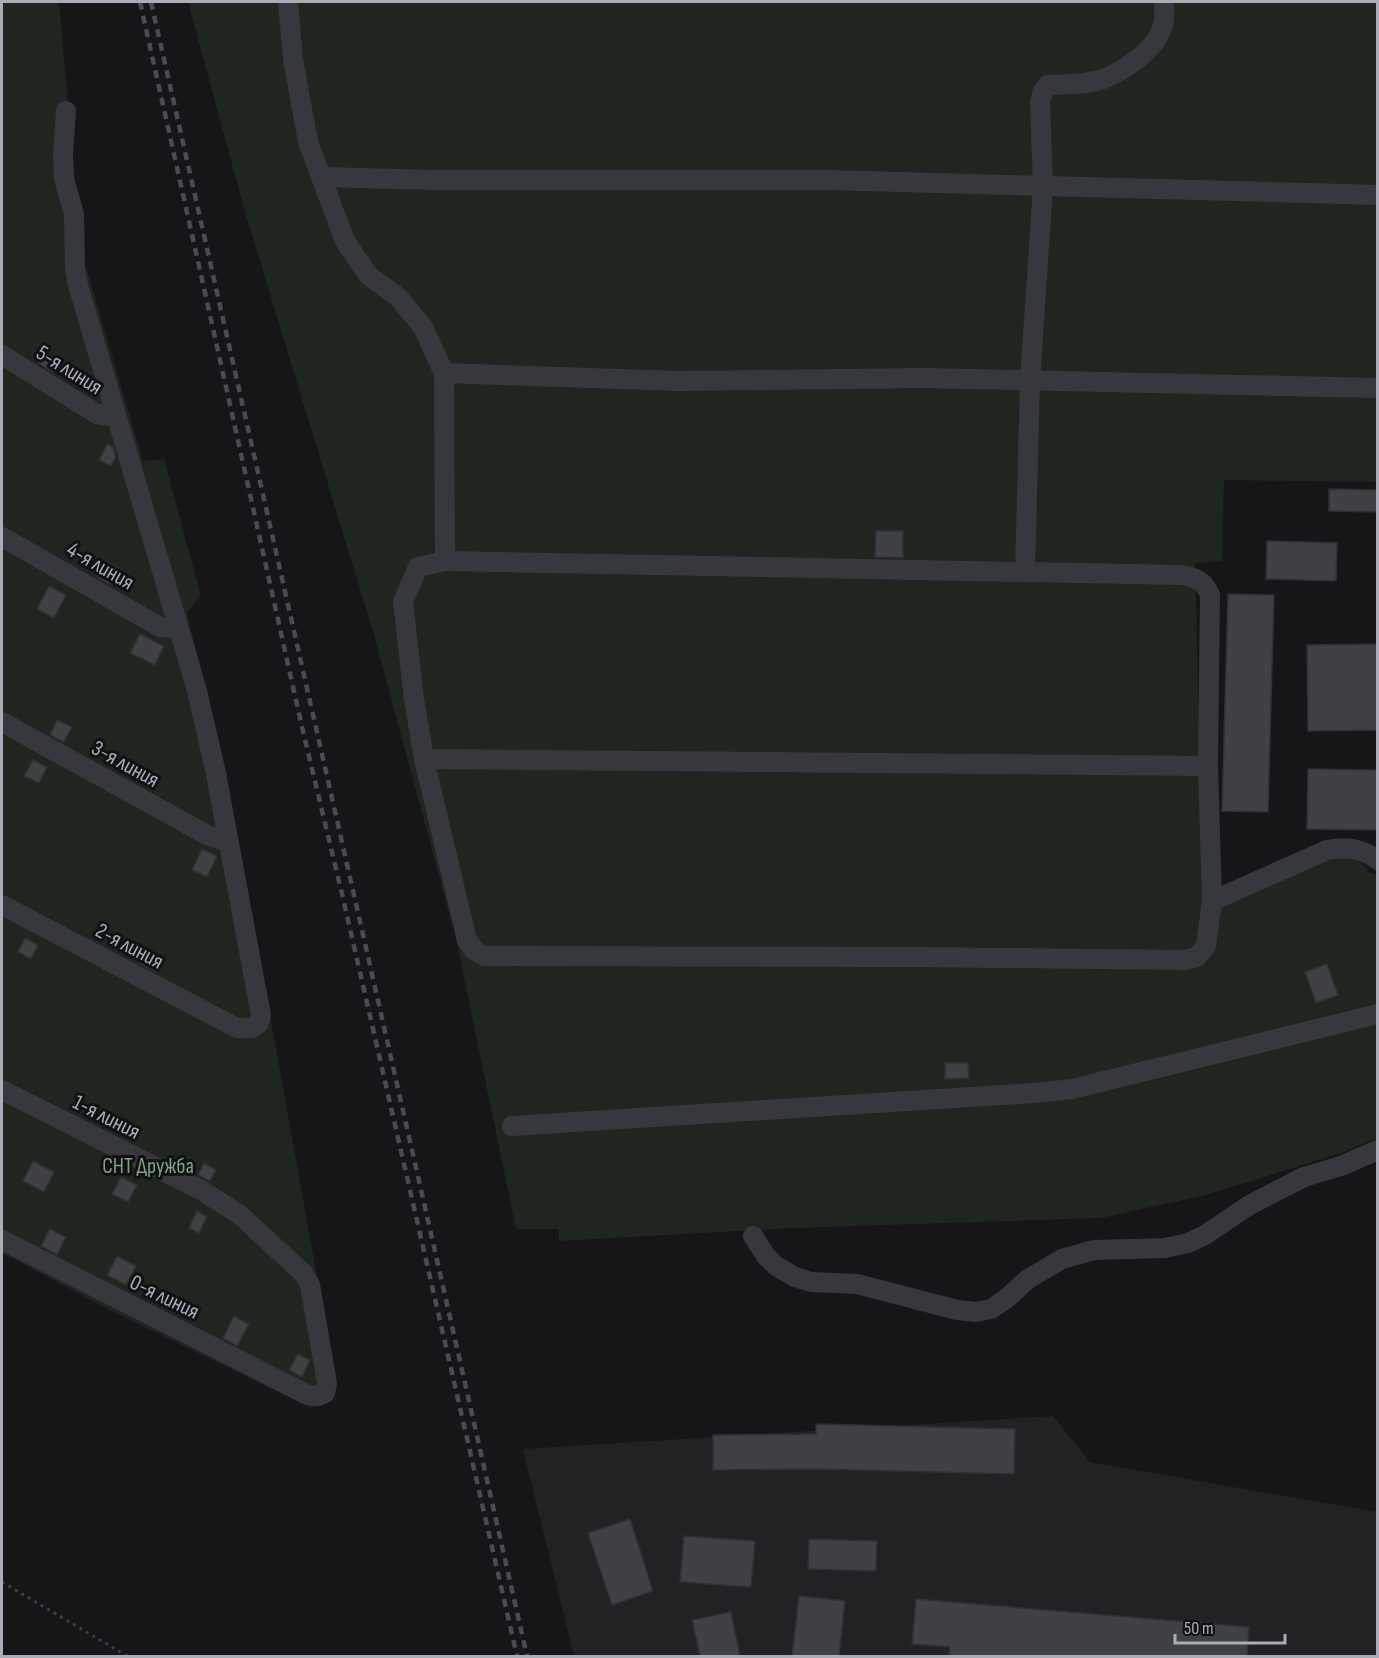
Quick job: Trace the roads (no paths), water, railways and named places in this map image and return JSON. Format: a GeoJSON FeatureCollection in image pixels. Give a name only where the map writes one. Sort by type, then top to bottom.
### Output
{"type":"FeatureCollection","features":[{"type":"Feature","properties":{"kind":"street"},"geometry":{"type":"LineString","coordinates":[[288,2],[293,59],[308,142],[345,241],[368,275],[398,297],[423,327],[444,374],[445,561]]}},
{"type":"Feature","properties":{"kind":"street"},"geometry":{"type":"LineString","coordinates":[[1025,572],[1029,380],[1042,187],[1040,103],[1042,93],[1048,85],[1088,82],[1107,77],[1140,57],[1155,43],[1163,25],[1164,2]]}},
{"type":"Feature","properties":{"kind":"street"},"geometry":{"type":"LineString","coordinates":[[66,111],[64,179],[74,214],[75,268],[195,687],[228,842]]}},
{"type":"Feature","properties":{"kind":"street"},"geometry":{"type":"LineString","coordinates":[[321,177],[437,180],[827,180],[1377,195]]}},
{"type":"Feature","properties":{"kind":"street","name":"5-я линия"},"geometry":{"type":"LineString","coordinates":[[2,355],[97,414],[116,417]]}},
{"type":"Feature","properties":{"kind":"street"},"geometry":{"type":"LineString","coordinates":[[444,374],[679,381],[923,378],[1377,387]]}},
{"type":"Feature","properties":{"kind":"street","name":"4-я линия"},"geometry":{"type":"LineString","coordinates":[[2,537],[160,627],[178,628]]}},
{"type":"Feature","properties":{"kind":"street"},"geometry":{"type":"LineString","coordinates":[[445,561],[1182,575],[1197,578],[1206,584],[1210,595],[1208,766],[1212,901],[1206,946],[1197,957],[1185,960],[484,956],[474,950],[467,940],[424,759],[414,699],[403,602],[418,567],[445,561]]}},
{"type":"Feature","properties":{"kind":"street","name":"3-я линия"},"geometry":{"type":"LineString","coordinates":[[2,722],[207,835],[228,842]]}},
{"type":"Feature","properties":{"kind":"street"},"geometry":{"type":"LineString","coordinates":[[424,759],[1208,766]]}},
{"type":"Feature","properties":{"kind":"street","name":"2-я линия"},"geometry":{"type":"LineString","coordinates":[[2,905],[237,1028],[252,1028],[259,1023],[261,1015],[228,842]]}},
{"type":"Feature","properties":{"kind":"street"},"geometry":{"type":"LineString","coordinates":[[1212,901],[1326,850],[1342,847],[1358,849],[1377,860]]}},
{"type":"Feature","properties":{"kind":"street"},"geometry":{"type":"LineString","coordinates":[[512,1126],[1062,1090],[1136,1074],[1377,1014]]}},
{"type":"Feature","properties":{"kind":"street","name":"1-я линия"},"geometry":{"type":"LineString","coordinates":[[2,1090],[201,1190],[240,1215],[304,1274],[310,1285],[327,1383],[325,1393],[318,1396],[308,1395]]}},
{"type":"Feature","properties":{"kind":"street"},"geometry":{"type":"LineString","coordinates":[[753,1236],[766,1256],[776,1266],[795,1277],[811,1282],[857,1284],[957,1310],[976,1312],[991,1309],[1028,1279],[1062,1259],[1094,1251],[1165,1248],[1188,1243],[1205,1235],[1248,1206],[1304,1178],[1341,1166],[1377,1150]]}},
{"type":"Feature","properties":{"kind":"street","name":"0-я линия"},"geometry":{"type":"LineString","coordinates":[[2,1240],[308,1395]]}},
{"type":"Feature","properties":{"kind":"railway"},"geometry":{"type":"LineString","coordinates":[[140,2],[302,727],[517,1656]]}},
{"type":"Feature","properties":{"kind":"railway"},"geometry":{"type":"LineString","coordinates":[[151,2],[527,1656]]}},
{"type":"Feature","properties":{"kind":"park label","name":"СНТ Дружба"},"geometry":{"type":"Point","coordinates":[148,1165]}}]}
